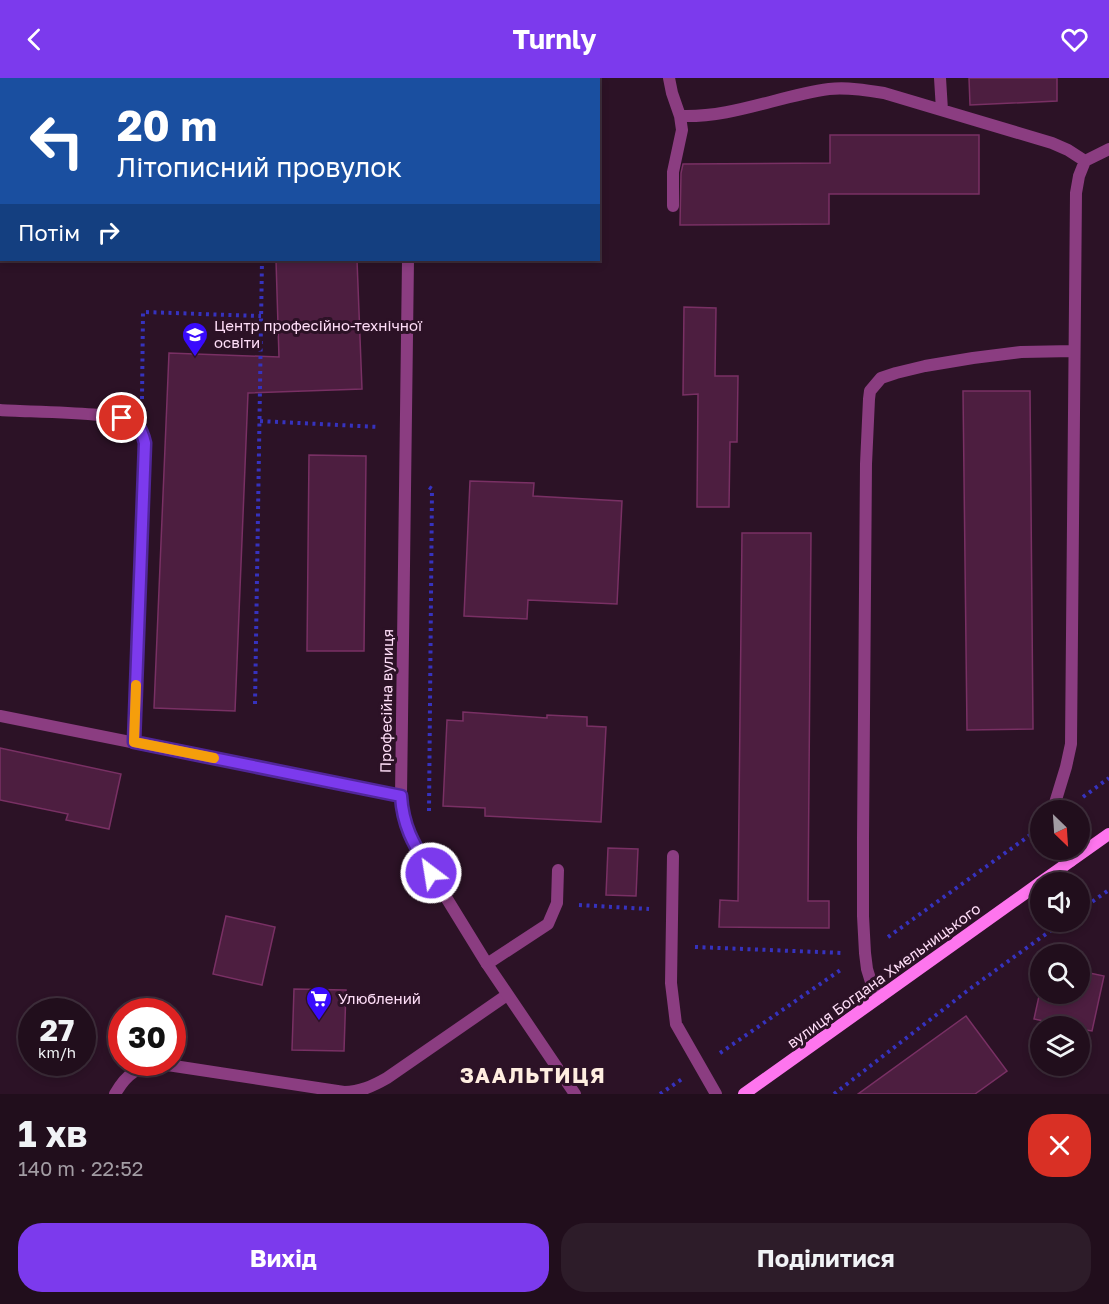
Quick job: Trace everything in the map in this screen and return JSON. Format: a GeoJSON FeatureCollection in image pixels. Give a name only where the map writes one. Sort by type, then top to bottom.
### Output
{"type":"FeatureCollection","features":[{"type":"Feature","properties":{"kind":"main road","name":"вулиця Богдана Хмельницького"},"geometry":{"type":"LineString","coordinates":[[1055,872],[1109,834]]}},
{"type":"Feature","properties":{"kind":"main road","name":"вулиця Богдана Хмельницького"},"geometry":{"type":"LineString","coordinates":[[751,1092],[1030,890]]}},
{"type":"Feature","properties":{"kind":"street"},"geometry":{"type":"LineString","coordinates":[[669,78],[682,130],[672,172],[673,206]]}},
{"type":"Feature","properties":{"kind":"street"},"geometry":{"type":"LineString","coordinates":[[940,78],[942,110]]}},
{"type":"Feature","properties":{"kind":"street"},"geometry":{"type":"LineString","coordinates":[[680,116],[717,115],[791,96],[831,89],[859,89],[884,93],[1052,143],[1085,161]]}},
{"type":"Feature","properties":{"kind":"street"},"geometry":{"type":"LineString","coordinates":[[1055,800],[1071,744],[1072,720],[1076,193],[1085,161],[1109,149]]}},
{"type":"Feature","properties":{"kind":"street","name":"Професійна вулиця"},"geometry":{"type":"LineString","coordinates":[[408,261],[402,812],[408,831],[420,855],[487,964],[575,1094]]}},
{"type":"Feature","properties":{"kind":"street"},"geometry":{"type":"LineString","coordinates":[[880,997],[867,969],[863,905],[867,415],[870,391],[881,378],[925,366],[1022,352],[1074,351]]}},
{"type":"Feature","properties":{"kind":"street"},"geometry":{"type":"LineString","coordinates":[[0,410],[122,418],[135,422],[141,430],[145,443],[134,742]]}},
{"type":"Feature","properties":{"kind":"street"},"geometry":{"type":"LineString","coordinates":[[0,716],[401,796]]}},
{"type":"Feature","properties":{"kind":"street"},"geometry":{"type":"LineString","coordinates":[[673,856],[671,983],[676,1024],[716,1094]]}},
{"type":"Feature","properties":{"kind":"street"},"geometry":{"type":"LineString","coordinates":[[487,964],[548,924],[557,903],[558,870]]}},
{"type":"Feature","properties":{"kind":"street"},"geometry":{"type":"LineString","coordinates":[[115,1094],[134,1071],[148,1066],[161,1065],[344,1092],[363,1089],[387,1078],[507,994]]}},
{"type":"Feature","properties":{"kind":"path"},"geometry":{"type":"LineString","coordinates":[[255,705],[262,261]]}},
{"type":"Feature","properties":{"kind":"path"},"geometry":{"type":"LineString","coordinates":[[141,430],[143,312],[261,316]]}},
{"type":"Feature","properties":{"kind":"path"},"geometry":{"type":"LineString","coordinates":[[260,421],[378,427]]}},
{"type":"Feature","properties":{"kind":"path"},"geometry":{"type":"LineString","coordinates":[[405,471],[432,489],[429,812]]}},
{"type":"Feature","properties":{"kind":"path"},"geometry":{"type":"LineString","coordinates":[[1083,797],[1109,778]]}},
{"type":"Feature","properties":{"kind":"path"},"geometry":{"type":"LineString","coordinates":[[1090,903],[1109,890]]}},
{"type":"Feature","properties":{"kind":"path"},"geometry":{"type":"LineString","coordinates":[[557,903],[673,911]]}},
{"type":"Feature","properties":{"kind":"path"},"geometry":{"type":"LineString","coordinates":[[834,1094],[971,988],[1049,932]]}},
{"type":"Feature","properties":{"kind":"path"},"geometry":{"type":"LineString","coordinates":[[672,947],[865,953]]}},
{"type":"Feature","properties":{"kind":"building"},"geometry":{"type":"Polygon","coordinates":[[[969,78],[1057,78],[1057,101],[970,105],[969,78]]]}},
{"type":"Feature","properties":{"kind":"building"},"geometry":{"type":"Polygon","coordinates":[[[830,135],[979,135],[979,194],[829,194],[829,224],[680,225],[683,164],[830,163],[830,135]]]}},
{"type":"Feature","properties":{"kind":"building"},"geometry":{"type":"Polygon","coordinates":[[[276,261],[357,261],[362,389],[248,393],[235,711],[154,708],[169,353],[279,357],[276,261]]]}},
{"type":"Feature","properties":{"kind":"building"},"geometry":{"type":"Polygon","coordinates":[[[684,307],[716,308],[715,376],[738,376],[737,442],[730,442],[729,507],[697,507],[698,394],[683,395],[684,307]]]}},
{"type":"Feature","properties":{"kind":"building"},"geometry":{"type":"Polygon","coordinates":[[[963,391],[1030,391],[1033,729],[967,730],[963,391]]]}},
{"type":"Feature","properties":{"kind":"building"},"geometry":{"type":"Polygon","coordinates":[[[309,455],[366,456],[364,651],[307,651],[309,455]]]}},
{"type":"Feature","properties":{"kind":"building"},"geometry":{"type":"Polygon","coordinates":[[[470,481],[534,483],[533,496],[622,501],[617,604],[528,600],[527,619],[464,616],[470,481]]]}},
{"type":"Feature","properties":{"kind":"building"},"geometry":{"type":"Polygon","coordinates":[[[742,533],[811,533],[808,901],[829,901],[829,928],[719,927],[720,900],[738,901],[742,533]]]}},
{"type":"Feature","properties":{"kind":"building"},"geometry":{"type":"Polygon","coordinates":[[[463,712],[547,718],[547,715],[587,717],[587,726],[606,727],[601,822],[485,816],[485,808],[443,806],[447,720],[463,721],[463,712]]]}},
{"type":"Feature","properties":{"kind":"building"},"geometry":{"type":"Polygon","coordinates":[[[0,748],[121,774],[109,829],[66,820],[68,814],[0,800],[0,748]]]}},
{"type":"Feature","properties":{"kind":"building"},"geometry":{"type":"Polygon","coordinates":[[[608,848],[638,849],[636,896],[606,895],[608,848]]]}},
{"type":"Feature","properties":{"kind":"building"},"geometry":{"type":"Polygon","coordinates":[[[226,916],[275,927],[262,985],[213,974],[226,916]]]}},
{"type":"Feature","properties":{"kind":"building"},"geometry":{"type":"Polygon","coordinates":[[[1090,973],[1104,976],[1092,1031],[1090,1031],[1090,1016],[1035,1016],[1037,1004],[1090,1004],[1090,973]]]}},
{"type":"Feature","properties":{"kind":"building"},"geometry":{"type":"Polygon","coordinates":[[[294,989],[346,990],[344,1051],[292,1050],[294,989]]]}},
{"type":"Feature","properties":{"kind":"building"},"geometry":{"type":"Polygon","coordinates":[[[966,1016],[1007,1071],[975,1094],[858,1094],[966,1016]]]}},
{"type":"Feature","properties":{"kind":"slow traffic"},"geometry":{"type":"LineString","coordinates":[[136,685],[134,742],[214,758]]}},
{"type":"Feature","properties":{"kind":"place","name":"Центр професійно-технічної освіти"},"geometry":{"type":"Point","coordinates":[195,358]}},
{"type":"Feature","properties":{"kind":"place","name":"Улюблений"},"geometry":{"type":"Point","coordinates":[319,1022]}},
{"type":"Feature","properties":{"kind":"district","name":"ЗААЛЬТИЦЯ"},"geometry":{"type":"Point","coordinates":[533,1076]}},
{"type":"Feature","properties":{"kind":"route"},"geometry":{"type":"LineString","coordinates":[[122,418],[135,422],[141,430],[145,443],[134,742],[401,796],[402,812],[408,831],[431,873]]}}]}
